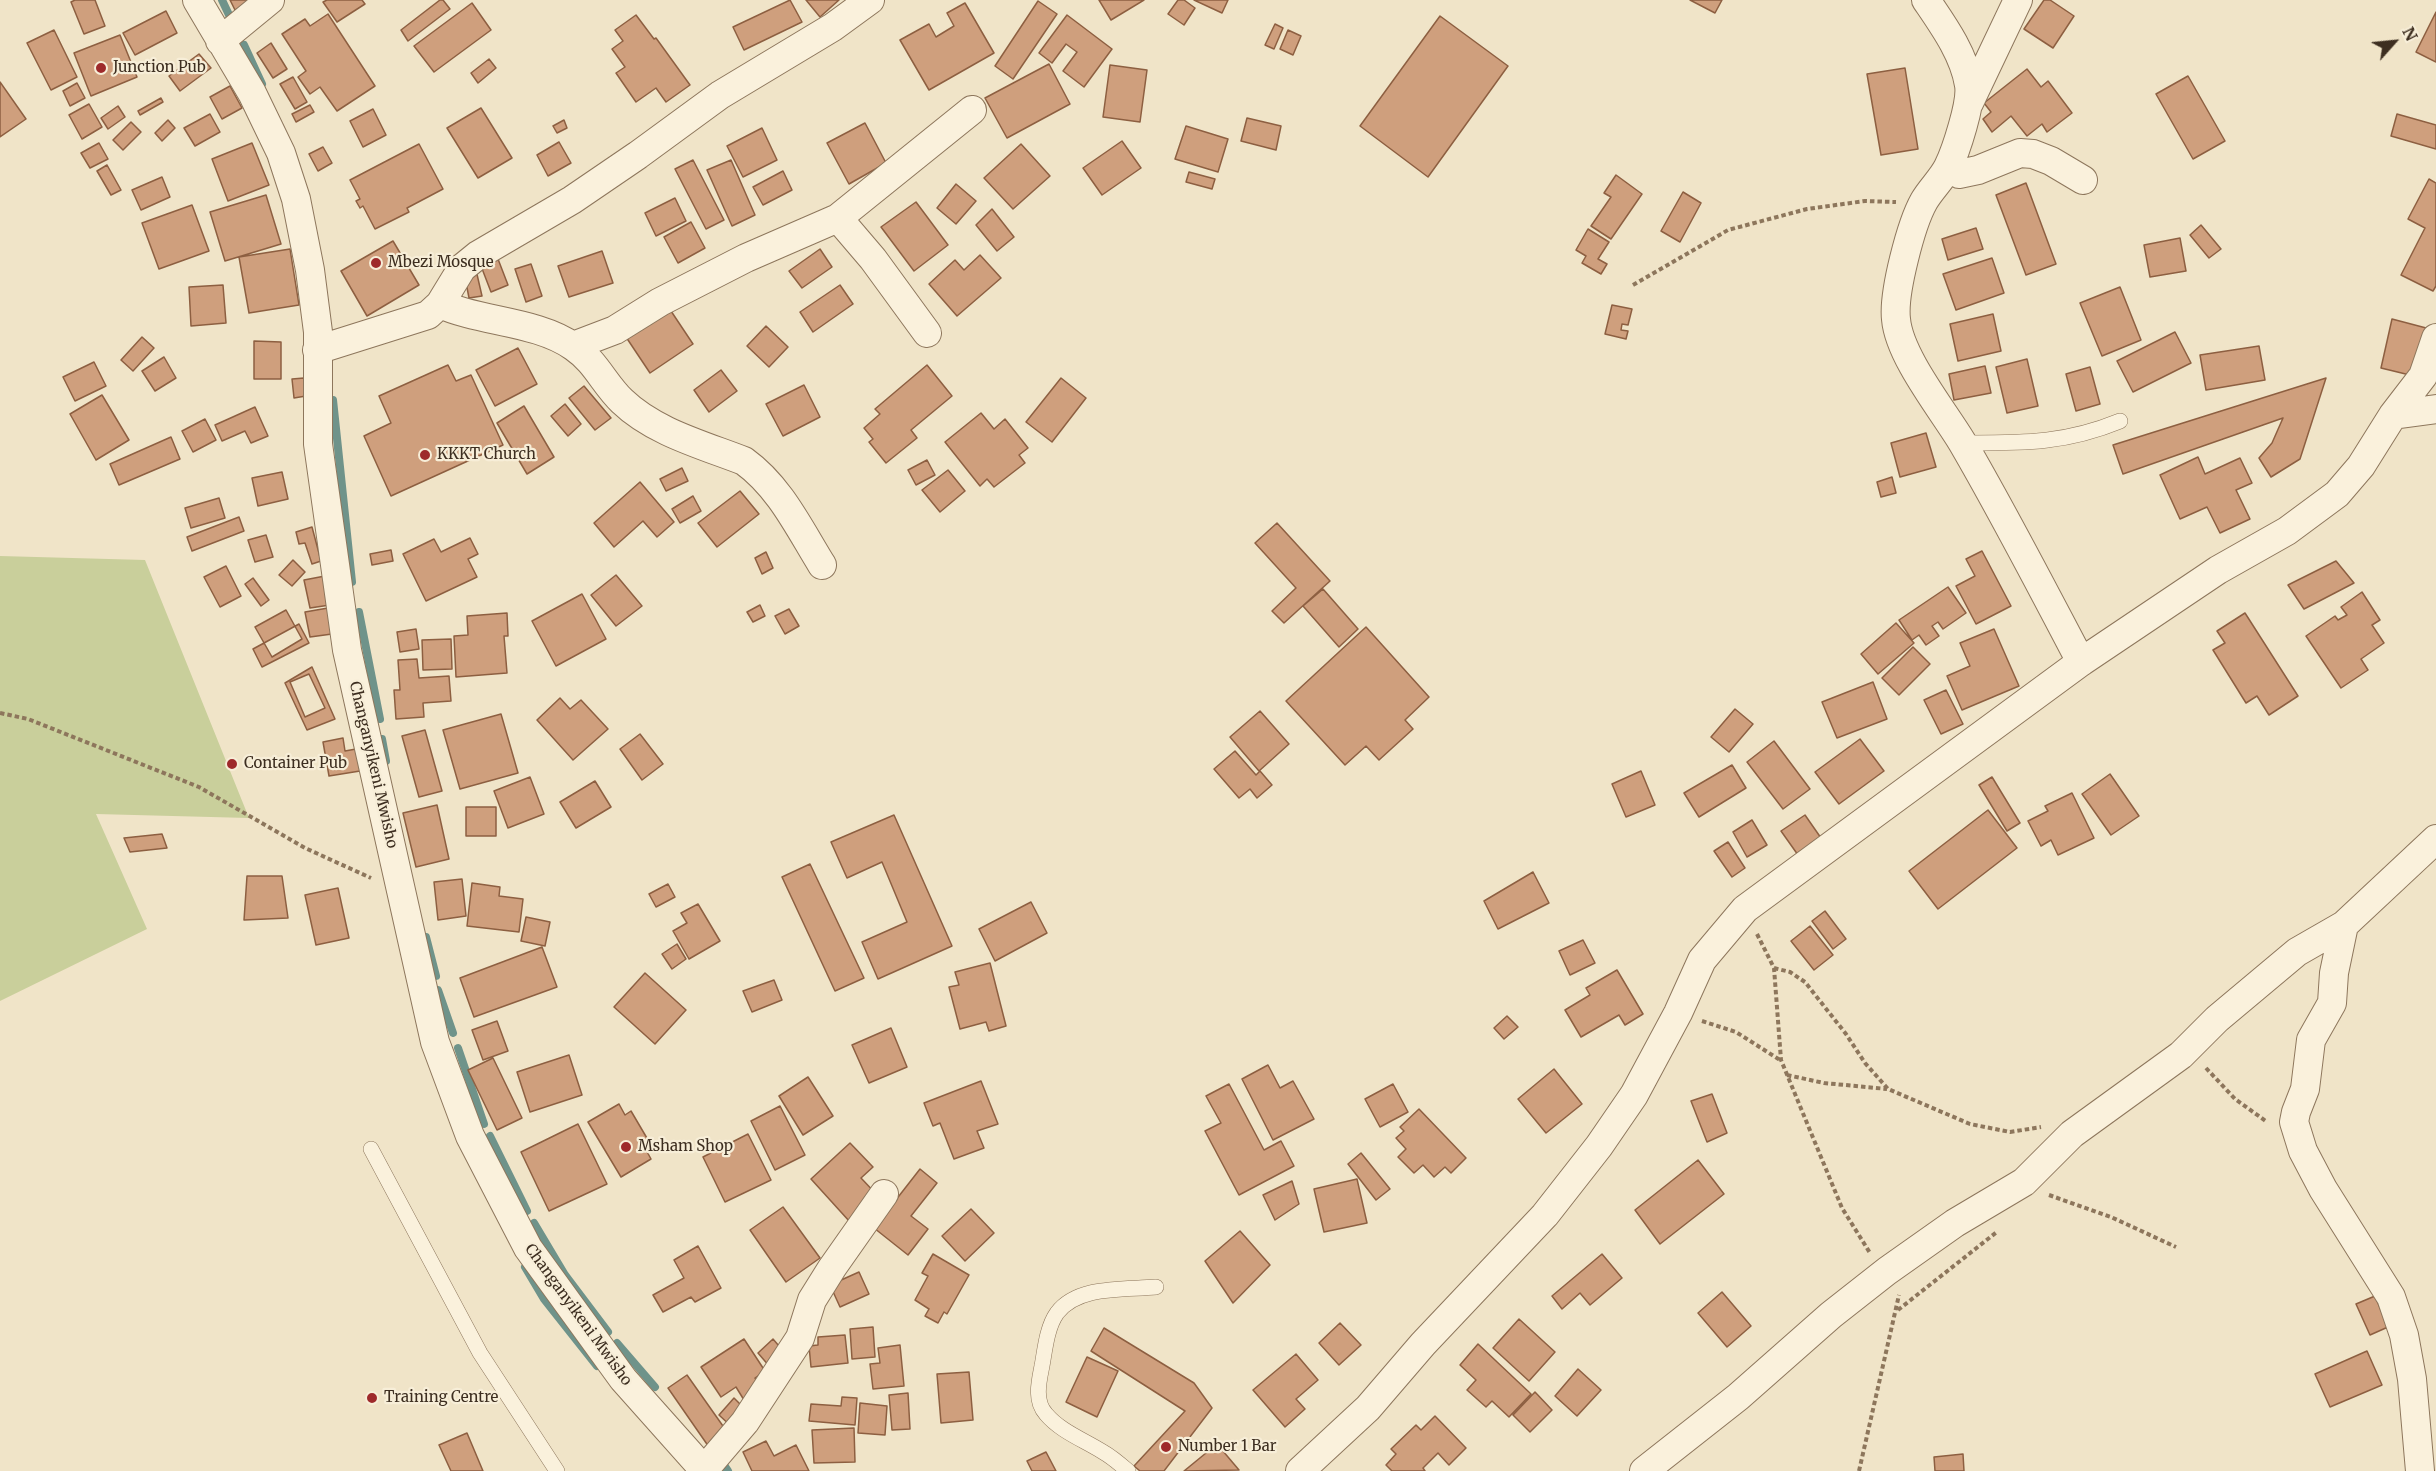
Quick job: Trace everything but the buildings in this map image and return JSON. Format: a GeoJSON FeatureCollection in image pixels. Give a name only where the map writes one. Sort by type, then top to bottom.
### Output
{"type":"FeatureCollection","features":[{"type":"Feature","properties":{"kind":"street","name":"Changanyikeni Mwisho"},"geometry":{"type":"LineString","coordinates":[[197,0],[252,93],[281,153],[296,199],[310,270],[318,332],[318,444],[346,650],[435,1042],[470,1136],[528,1248],[623,1379],[705,1470]]}},
{"type":"Feature","properties":{"kind":"street"},"geometry":{"type":"LineString","coordinates":[[220,41],[270,0]]}},
{"type":"Feature","properties":{"kind":"street"},"geometry":{"type":"LineString","coordinates":[[317,350],[428,315],[440,304],[462,268],[478,255],[572,200],[720,95],[834,27],[870,0]]}},
{"type":"Feature","properties":{"kind":"street"},"geometry":{"type":"LineString","coordinates":[[1926,0],[1941,21],[1962,63],[1969,85],[1969,103]]}},
{"type":"Feature","properties":{"kind":"street"},"geometry":{"type":"LineString","coordinates":[[2018,0],[1969,103],[1948,168],[1923,202],[1910,234],[1902,267],[1895,319],[1905,351],[1963,443],[2081,662]]}},
{"type":"Feature","properties":{"kind":"street"},"geometry":{"type":"LineString","coordinates":[[573,346],[615,330],[660,302],[746,258],[838,218],[972,110]]}},
{"type":"Feature","properties":{"kind":"street"},"geometry":{"type":"LineString","coordinates":[[1948,168],[1959,174],[1978,170],[2020,153],[2033,154],[2052,160],[2083,180]]}},
{"type":"Feature","properties":{"kind":"street"},"geometry":{"type":"LineString","coordinates":[[838,218],[873,260],[927,333]]}},
{"type":"Feature","properties":{"kind":"street"},"geometry":{"type":"LineString","coordinates":[[440,304],[474,317],[495,320],[552,336],[573,346],[596,365],[620,399],[640,417],[744,461],[759,472],[780,496],[822,566]]}},
{"type":"Feature","properties":{"kind":"street"},"geometry":{"type":"LineString","coordinates":[[1300,1471],[1368,1408],[1423,1344],[1545,1215],[1599,1146],[1634,1095],[1678,1013],[1702,960],[1745,909],[2081,662],[2218,570],[2287,531],[2337,494],[2361,466],[2393,415],[2422,376],[2436,338]]}},
{"type":"Feature","properties":{"kind":"street"},"geometry":{"type":"LineString","coordinates":[[2393,415],[2436,409]]}},
{"type":"Feature","properties":{"kind":"street"},"geometry":{"type":"LineString","coordinates":[[1644,1471],[1738,1397],[1831,1315],[1887,1271],[1955,1223],[2024,1182],[2072,1134],[2181,1055],[2217,1019],[2297,952],[2344,924],[2436,838]]}},
{"type":"Feature","properties":{"kind":"street"},"geometry":{"type":"LineString","coordinates":[[2344,924],[2334,973],[2332,1003],[2311,1040],[2305,1089],[2294,1122],[2299,1139],[2323,1189],[2391,1297],[2404,1335],[2412,1379],[2420,1471]]}},
{"type":"Feature","properties":{"kind":"street"},"geometry":{"type":"LineString","coordinates":[[705,1470],[745,1422],[800,1338],[812,1300],[884,1194]]}},
{"type":"Feature","properties":{"kind":"lane"},"geometry":{"type":"LineString","coordinates":[[1963,443],[2022,443],[2060,439],[2090,433],[2120,421]]}},
{"type":"Feature","properties":{"kind":"lane"},"geometry":{"type":"LineString","coordinates":[[370,1149],[480,1353],[557,1471]]}},
{"type":"Feature","properties":{"kind":"lane"},"geometry":{"type":"LineString","coordinates":[[1128,1471],[1106,1454],[1059,1426],[1044,1413],[1039,1400],[1038,1384],[1050,1329],[1057,1313],[1066,1305],[1089,1292],[1156,1287]]}},
{"type":"Feature","properties":{"kind":"path"},"geometry":{"type":"LineString","coordinates":[[1633,285],[1728,230],[1807,209],[1865,201],[1923,202]]}},
{"type":"Feature","properties":{"kind":"path"},"geometry":{"type":"LineString","coordinates":[[0,713],[28,719],[198,787],[305,848],[351,868],[403,896]]}},
{"type":"Feature","properties":{"kind":"path"},"geometry":{"type":"LineString","coordinates":[[1745,909],[1774,968],[1781,1060],[1786,1075],[1842,1208],[1866,1249],[1887,1271],[1898,1288],[1899,1304],[1859,1471]]}},
{"type":"Feature","properties":{"kind":"path"},"geometry":{"type":"LineString","coordinates":[[1774,968],[1790,972],[1805,982],[1825,1005],[1865,1063],[1888,1089]]}},
{"type":"Feature","properties":{"kind":"path"},"geometry":{"type":"LineString","coordinates":[[1678,1013],[1736,1032],[1781,1060]]}},
{"type":"Feature","properties":{"kind":"path"},"geometry":{"type":"LineString","coordinates":[[2181,1055],[2206,1068],[2235,1099],[2259,1118],[2299,1139]]}},
{"type":"Feature","properties":{"kind":"path"},"geometry":{"type":"LineString","coordinates":[[1786,1075],[1824,1083],[1888,1089],[1970,1124],[2010,1132],[2044,1127],[2072,1134]]}},
{"type":"Feature","properties":{"kind":"path"},"geometry":{"type":"LineString","coordinates":[[2024,1182],[2025,1189],[2111,1217],[2176,1247]]}},
{"type":"Feature","properties":{"kind":"path"},"geometry":{"type":"LineString","coordinates":[[1896,1311],[2002,1228]]}},
{"type":"Feature","properties":{"kind":"green space"},"geometry":{"type":"Polygon","coordinates":[[[0,556],[145,560],[249,818],[96,814],[147,929],[0,1001],[0,556]]]}},
{"type":"Feature","properties":{"kind":"waterway"},"geometry":{"type":"LineString","coordinates":[[222,0],[230,17]]}},
{"type":"Feature","properties":{"kind":"waterway"},"geometry":{"type":"LineString","coordinates":[[244,45],[262,84]]}},
{"type":"Feature","properties":{"kind":"waterway"},"geometry":{"type":"LineString","coordinates":[[333,400],[352,582]]}},
{"type":"Feature","properties":{"kind":"waterway"},"geometry":{"type":"LineString","coordinates":[[359,612],[380,719]]}},
{"type":"Feature","properties":{"kind":"waterway"},"geometry":{"type":"LineString","coordinates":[[382,739],[386,761]]}},
{"type":"Feature","properties":{"kind":"waterway"},"geometry":{"type":"LineString","coordinates":[[426,937],[436,976]]}},
{"type":"Feature","properties":{"kind":"waterway"},"geometry":{"type":"LineString","coordinates":[[438,990],[453,1033]]}},
{"type":"Feature","properties":{"kind":"waterway"},"geometry":{"type":"LineString","coordinates":[[458,1048],[484,1124]]}},
{"type":"Feature","properties":{"kind":"waterway"},"geometry":{"type":"LineString","coordinates":[[490,1136],[527,1211]]}},
{"type":"Feature","properties":{"kind":"waterway"},"geometry":{"type":"LineString","coordinates":[[534,1223],[565,1275],[608,1332]]}},
{"type":"Feature","properties":{"kind":"waterway"},"geometry":{"type":"LineString","coordinates":[[525,1267],[544,1299],[597,1366]]}},
{"type":"Feature","properties":{"kind":"waterway"},"geometry":{"type":"LineString","coordinates":[[617,1343],[655,1387]]}},
{"type":"Feature","properties":{"kind":"waterway"},"geometry":{"type":"LineString","coordinates":[[720,1459],[728,1471]]}},
{"type":"Feature","properties":{"kind":"place","name":"Junction Pub"},"geometry":{"type":"Point","coordinates":[101,68]}},
{"type":"Feature","properties":{"kind":"place","name":"Mbezi Mosque"},"geometry":{"type":"Point","coordinates":[376,263]}},
{"type":"Feature","properties":{"kind":"place","name":"KKKT Church"},"geometry":{"type":"Point","coordinates":[425,455]}},
{"type":"Feature","properties":{"kind":"place","name":"Container Pub"},"geometry":{"type":"Point","coordinates":[232,764]}},
{"type":"Feature","properties":{"kind":"place","name":"Msham Shop"},"geometry":{"type":"Point","coordinates":[626,1147]}},
{"type":"Feature","properties":{"kind":"place","name":"Training Centre"},"geometry":{"type":"Point","coordinates":[372,1398]}},
{"type":"Feature","properties":{"kind":"place","name":"Number 1 Bar"},"geometry":{"type":"Point","coordinates":[1166,1447]}}]}
